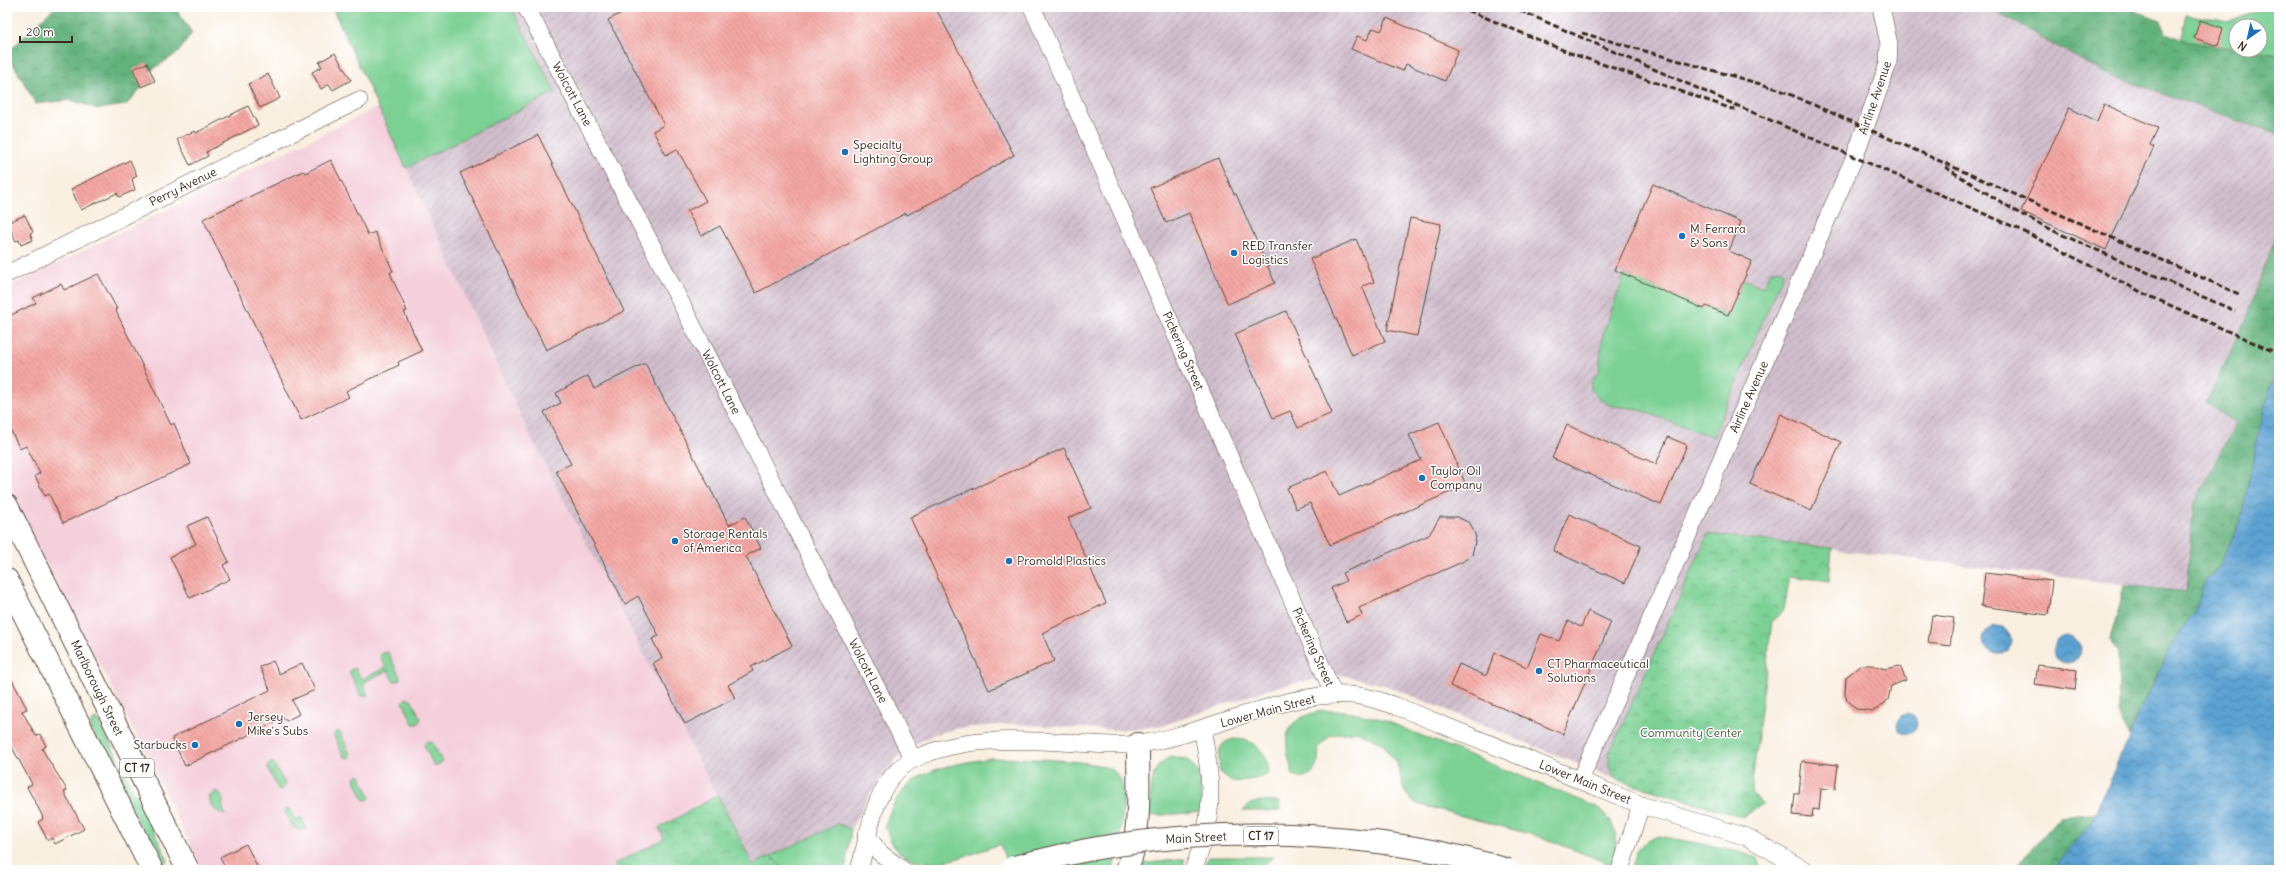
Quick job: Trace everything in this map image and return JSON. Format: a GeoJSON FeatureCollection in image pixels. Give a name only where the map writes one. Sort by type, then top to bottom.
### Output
{"type":"FeatureCollection","features":[{"type":"Feature","properties":{"kind":"highway","name":"Marlborough Street"},"geometry":{"type":"LineString","coordinates":[[7,506],[188,870]]}},
{"type":"Feature","properties":{"kind":"highway","name":"CT 17"},"geometry":{"type":"LineString","coordinates":[[7,580],[152,870]]}},
{"type":"Feature","properties":{"kind":"highway"},"geometry":{"type":"LineString","coordinates":[[57,680],[87,666]]}},
{"type":"Feature","properties":{"kind":"highway"},"geometry":{"type":"LineString","coordinates":[[1127,870],[1131,860],[1136,828],[1138,744]]}},
{"type":"Feature","properties":{"kind":"highway","name":"Main Street"},"geometry":{"type":"LineString","coordinates":[[1009,869],[1072,853],[1124,844],[1182,838],[1247,836],[1310,837],[1374,842],[1439,853],[1508,870]]}},
{"type":"Feature","properties":{"kind":"street","name":"Wolcott Lane"},"geometry":{"type":"LineString","coordinates":[[526,7],[650,242],[913,759]]}},
{"type":"Feature","properties":{"kind":"street","name":"Pickering Street"},"geometry":{"type":"LineString","coordinates":[[1032,7],[1334,695]]}},
{"type":"Feature","properties":{"kind":"street","name":"Airline Avenue"},"geometry":{"type":"LineString","coordinates":[[1580,780],[1855,156],[1888,64],[1889,44],[1881,7]]}},
{"type":"Feature","properties":{"kind":"street","name":"Perry Avenue"},"geometry":{"type":"LineString","coordinates":[[7,274],[359,100]]}},
{"type":"Feature","properties":{"kind":"street","name":"Lower Main Street"},"geometry":{"type":"LineString","coordinates":[[859,870],[871,817],[888,784],[900,769],[913,759],[941,749],[984,742],[1036,741],[1138,744],[1202,729],[1302,699],[1334,695],[1367,697],[1396,706],[1640,805],[1747,837],[1805,870]]}},
{"type":"Feature","properties":{"kind":"street"},"geometry":{"type":"LineString","coordinates":[[1193,870],[1204,840],[1211,800],[1210,766],[1202,729]]}},
{"type":"Feature","properties":{"kind":"street"},"geometry":{"type":"LineString","coordinates":[[1620,870],[1640,805]]}},
{"type":"Feature","properties":{"kind":"street"},"geometry":{"type":"LineString","coordinates":[[866,835],[880,853],[903,870]]}},
{"type":"Feature","properties":{"kind":"shaded area"},"geometry":{"type":"Polygon","coordinates":[[[332,7],[1989,7],[2102,72],[2279,135],[2279,228],[2243,326],[2206,403],[2236,424],[2194,504],[2186,592],[1708,534],[1609,754],[1609,767],[1617,780],[1388,686],[1342,675],[1279,686],[1160,726],[1115,730],[1013,724],[959,728],[935,734],[917,743],[897,758],[868,797],[851,829],[838,824],[753,865],[526,427],[332,7]]]}},
{"type":"Feature","properties":{"kind":"shaded area"},"geometry":{"type":"Polygon","coordinates":[[[378,107],[718,795],[659,828],[664,839],[614,864],[617,870],[203,870],[111,685],[71,614],[7,485],[7,288],[378,107]]]}},
{"type":"Feature","properties":{"kind":"green space"},"geometry":{"type":"Polygon","coordinates":[[[55,7],[175,7],[192,33],[178,53],[150,71],[155,81],[143,86],[126,105],[98,109],[71,100],[36,104],[7,53],[55,7]]]}},
{"type":"Feature","properties":{"kind":"green space"},"geometry":{"type":"Polygon","coordinates":[[[332,7],[511,7],[555,92],[406,168],[332,7]]]}},
{"type":"Feature","properties":{"kind":"green space"},"geometry":{"type":"Polygon","coordinates":[[[1989,7],[2124,7],[2161,20],[2166,33],[2189,42],[2228,48],[2228,58],[2268,58],[2268,53],[2279,55],[2279,135],[2102,72],[1989,7]]]}},
{"type":"Feature","properties":{"kind":"green space"},"geometry":{"type":"Polygon","coordinates":[[[2265,7],[2279,7],[2279,55],[2268,53],[2268,18],[2237,18],[2265,7]]]}},
{"type":"Feature","properties":{"kind":"green space"},"geometry":{"type":"Polygon","coordinates":[[[2186,14],[2227,22],[2228,48],[2189,42],[2181,39],[2186,14]]]}},
{"type":"Feature","properties":{"kind":"green space"},"geometry":{"type":"Polygon","coordinates":[[[2279,228],[2279,369],[2271,385],[2263,413],[2241,518],[2222,562],[2215,572],[2206,578],[2195,612],[2179,632],[2133,724],[2130,736],[2123,724],[2119,711],[2118,653],[2110,639],[2125,585],[2186,592],[2194,504],[2236,424],[2206,403],[2243,326],[2279,228]]]}},
{"type":"Feature","properties":{"kind":"green space"},"geometry":{"type":"Polygon","coordinates":[[[1779,269],[1784,272],[1713,437],[1634,408],[1611,406],[1598,398],[1591,389],[1591,382],[1599,370],[1603,334],[1625,274],[1704,309],[1706,306],[1728,315],[1744,279],[1763,287],[1771,271],[1779,269]]]}},
{"type":"Feature","properties":{"kind":"green space","name":"Community Center"},"geometry":{"type":"Polygon","coordinates":[[[1708,534],[1832,548],[1829,581],[1790,576],[1784,610],[1772,621],[1751,792],[1763,804],[1743,817],[1617,780],[1609,767],[1609,754],[1708,534]]]}},
{"type":"Feature","properties":{"kind":"green space"},"geometry":{"type":"Polygon","coordinates":[[[388,652],[400,677],[399,681],[393,681],[388,670],[363,683],[368,695],[361,696],[350,670],[355,668],[362,679],[386,667],[380,656],[382,653],[388,652]]]}},
{"type":"Feature","properties":{"kind":"green space"},"geometry":{"type":"Polygon","coordinates":[[[406,698],[411,699],[421,719],[418,724],[413,724],[403,702],[406,698]]]}},
{"type":"Feature","properties":{"kind":"green space"},"geometry":{"type":"Polygon","coordinates":[[[1321,711],[1345,711],[1381,719],[1597,807],[1610,820],[1615,833],[1616,847],[1612,865],[1544,838],[1414,803],[1404,791],[1397,764],[1383,744],[1357,731],[1331,735],[1319,747],[1318,761],[1313,773],[1302,778],[1293,775],[1287,752],[1288,733],[1291,726],[1298,720],[1308,715],[1321,711]]]}},
{"type":"Feature","properties":{"kind":"green space"},"geometry":{"type":"Polygon","coordinates":[[[96,719],[100,722],[168,860],[166,863],[158,861],[91,728],[91,722],[96,719]]]}},
{"type":"Feature","properties":{"kind":"green space"},"geometry":{"type":"Polygon","coordinates":[[[335,732],[340,732],[350,754],[349,758],[344,757],[334,736],[335,732]]]}},
{"type":"Feature","properties":{"kind":"green space"},"geometry":{"type":"Polygon","coordinates":[[[1239,738],[1252,743],[1260,750],[1266,759],[1269,773],[1261,778],[1233,782],[1220,772],[1219,754],[1222,745],[1226,742],[1239,738]]]}},
{"type":"Feature","properties":{"kind":"green space"},"geometry":{"type":"Polygon","coordinates":[[[427,741],[432,742],[442,761],[438,766],[434,766],[424,745],[427,741]]]}},
{"type":"Feature","properties":{"kind":"green space"},"geometry":{"type":"Polygon","coordinates":[[[1170,757],[1187,759],[1199,773],[1202,812],[1149,816],[1154,775],[1162,762],[1170,757]]]}},
{"type":"Feature","properties":{"kind":"green space"},"geometry":{"type":"Polygon","coordinates":[[[991,758],[1058,760],[1095,764],[1109,768],[1117,774],[1121,782],[1123,806],[1120,835],[1113,870],[1009,870],[1000,844],[946,861],[932,862],[919,861],[906,857],[896,849],[885,827],[892,808],[901,793],[912,782],[924,774],[939,769],[991,758]]]}},
{"type":"Feature","properties":{"kind":"green space"},"geometry":{"type":"Polygon","coordinates":[[[273,762],[286,785],[280,791],[268,769],[268,765],[273,762]]]}},
{"type":"Feature","properties":{"kind":"green space"},"geometry":{"type":"Polygon","coordinates":[[[357,775],[360,775],[370,797],[368,800],[364,800],[354,778],[357,775]]]}},
{"type":"Feature","properties":{"kind":"green space"},"geometry":{"type":"Polygon","coordinates":[[[216,791],[219,792],[224,802],[222,803],[225,815],[213,808],[211,805],[210,796],[216,791]]]}},
{"type":"Feature","properties":{"kind":"green space"},"geometry":{"type":"Polygon","coordinates":[[[718,795],[753,865],[771,856],[784,870],[617,870],[614,864],[664,839],[659,828],[718,795]]]}},
{"type":"Feature","properties":{"kind":"green space"},"geometry":{"type":"Polygon","coordinates":[[[1260,801],[1279,802],[1280,811],[1243,811],[1250,804],[1260,801]]]}},
{"type":"Feature","properties":{"kind":"green space"},"geometry":{"type":"Polygon","coordinates":[[[286,809],[290,809],[296,820],[301,817],[306,829],[298,830],[292,826],[285,812],[286,809]]]}},
{"type":"Feature","properties":{"kind":"green space"},"geometry":{"type":"Polygon","coordinates":[[[2096,813],[2092,821],[2058,863],[2057,870],[2013,870],[2060,817],[2096,813]]]}},
{"type":"Feature","properties":{"kind":"green space"},"geometry":{"type":"Polygon","coordinates":[[[838,824],[851,829],[845,870],[784,870],[771,856],[838,824]]]}},
{"type":"Feature","properties":{"kind":"green space"},"geometry":{"type":"Polygon","coordinates":[[[1658,836],[1730,849],[1757,858],[1761,870],[1631,870],[1635,856],[1641,845],[1658,836]]]}},
{"type":"Feature","properties":{"kind":"green space"},"geometry":{"type":"Polygon","coordinates":[[[1208,857],[1273,857],[1258,870],[1203,870],[1208,857]]]}},
{"type":"Feature","properties":{"kind":"green space"},"geometry":{"type":"Polygon","coordinates":[[[1185,859],[1181,870],[1137,870],[1139,864],[1185,859]]]}},
{"type":"Feature","properties":{"kind":"water"},"geometry":{"type":"Polygon","coordinates":[[[2279,369],[2279,870],[2057,870],[2058,863],[2092,821],[2124,747],[2129,741],[2139,710],[2179,632],[2195,612],[2206,578],[2215,572],[2222,562],[2241,518],[2263,413],[2271,385],[2279,369]]]}},
{"type":"Feature","properties":{"kind":"water"},"geometry":{"type":"Polygon","coordinates":[[[1997,626],[2007,630],[2011,640],[2007,650],[1997,654],[1987,650],[1983,640],[1987,630],[1997,626]]]}},
{"type":"Feature","properties":{"kind":"water"},"geometry":{"type":"Polygon","coordinates":[[[2067,635],[2073,636],[2077,639],[2080,643],[2080,655],[2077,659],[2073,662],[2067,663],[2061,662],[2057,659],[2054,655],[2053,649],[2054,643],[2057,639],[2061,636],[2067,635]]]}},
{"type":"Feature","properties":{"kind":"water"},"geometry":{"type":"Polygon","coordinates":[[[1907,714],[1914,717],[1917,724],[1914,731],[1907,734],[1900,731],[1897,724],[1900,717],[1907,714]]]}},
{"type":"Feature","properties":{"kind":"building","name":"Specialty Lighting Group"},"geometry":{"type":"Polygon","coordinates":[[[633,7],[935,7],[1014,155],[942,197],[907,215],[906,213],[756,293],[720,226],[701,236],[687,211],[706,201],[677,149],[666,155],[653,131],[664,125],[608,20],[633,7]]]}},
{"type":"Feature","properties":{"kind":"building"},"geometry":{"type":"Polygon","coordinates":[[[1387,18],[1458,50],[1445,81],[1406,64],[1403,71],[1351,49],[1357,36],[1367,40],[1373,28],[1381,31],[1387,18]]]}},
{"type":"Feature","properties":{"kind":"building"},"geometry":{"type":"Polygon","coordinates":[[[2200,20],[2223,28],[2218,46],[2194,38],[2200,20]]]}},
{"type":"Feature","properties":{"kind":"building"},"geometry":{"type":"Polygon","coordinates":[[[335,53],[351,80],[333,90],[329,84],[321,89],[312,72],[322,67],[319,62],[335,53]]]}},
{"type":"Feature","properties":{"kind":"building"},"geometry":{"type":"Polygon","coordinates":[[[147,63],[155,81],[141,87],[133,69],[147,63]]]}},
{"type":"Feature","properties":{"kind":"building"},"geometry":{"type":"Polygon","coordinates":[[[268,74],[280,98],[260,108],[248,84],[268,74]]]}},
{"type":"Feature","properties":{"kind":"building"},"geometry":{"type":"Polygon","coordinates":[[[2104,104],[2158,128],[2150,145],[2154,147],[2106,250],[2021,211],[2069,108],[2097,121],[2104,104]]]}},
{"type":"Feature","properties":{"kind":"building"},"geometry":{"type":"Polygon","coordinates":[[[248,106],[258,125],[206,152],[208,156],[190,165],[177,139],[195,131],[196,133],[248,106]]]}},
{"type":"Feature","properties":{"kind":"building"},"geometry":{"type":"Polygon","coordinates":[[[538,135],[624,311],[546,350],[460,173],[538,135]]]}},
{"type":"Feature","properties":{"kind":"building","name":"RED Transfer Logistics"},"geometry":{"type":"Polygon","coordinates":[[[1218,158],[1234,194],[1236,194],[1275,283],[1228,304],[1189,213],[1166,223],[1150,188],[1218,158]]]}},
{"type":"Feature","properties":{"kind":"building"},"geometry":{"type":"Polygon","coordinates":[[[130,160],[137,176],[132,179],[135,190],[119,197],[117,193],[81,210],[71,189],[130,160]]]}},
{"type":"Feature","properties":{"kind":"building"},"geometry":{"type":"Polygon","coordinates":[[[331,160],[368,235],[375,232],[393,271],[390,273],[407,311],[404,312],[422,351],[398,362],[399,365],[346,391],[349,397],[301,420],[203,219],[303,171],[305,173],[331,160]]]}},
{"type":"Feature","properties":{"kind":"building","name":"M. Ferrara & Sons"},"geometry":{"type":"Polygon","coordinates":[[[1653,184],[1741,222],[1729,251],[1752,261],[1728,315],[1706,306],[1704,309],[1615,270],[1653,184]]]}},
{"type":"Feature","properties":{"kind":"building"},"geometry":{"type":"Polygon","coordinates":[[[25,215],[33,232],[30,233],[33,240],[21,245],[19,240],[16,241],[7,223],[25,215]]]}},
{"type":"Feature","properties":{"kind":"building"},"geometry":{"type":"Polygon","coordinates":[[[1410,218],[1441,224],[1417,336],[1387,330],[1410,218]]]}},
{"type":"Feature","properties":{"kind":"building"},"geometry":{"type":"Polygon","coordinates":[[[1356,239],[1374,282],[1362,286],[1385,341],[1352,355],[1310,259],[1356,239]]]}},
{"type":"Feature","properties":{"kind":"building"},"geometry":{"type":"Polygon","coordinates":[[[98,274],[117,309],[115,309],[171,425],[174,423],[191,464],[63,523],[49,494],[45,496],[35,476],[40,473],[26,446],[20,449],[7,423],[7,317],[36,303],[33,298],[61,284],[64,290],[98,274]]]}},
{"type":"Feature","properties":{"kind":"building"},"geometry":{"type":"Polygon","coordinates":[[[1286,311],[1332,413],[1298,428],[1290,411],[1273,418],[1235,334],[1286,311]]]}},
{"type":"Feature","properties":{"kind":"building","name":"Storage Rentals of America"},"geometry":{"type":"Polygon","coordinates":[[[645,363],[729,525],[745,517],[761,548],[746,556],[792,646],[751,667],[753,671],[728,685],[735,698],[685,724],[653,663],[662,658],[652,639],[659,636],[638,596],[625,604],[556,471],[571,464],[544,412],[561,403],[556,393],[588,376],[594,389],[645,363]]]}},
{"type":"Feature","properties":{"kind":"building"},"geometry":{"type":"Polygon","coordinates":[[[1781,414],[1841,442],[1811,511],[1750,484],[1781,414]]]}},
{"type":"Feature","properties":{"kind":"building","name":"Taylor Oil Company"},"geometry":{"type":"Polygon","coordinates":[[[1439,422],[1466,485],[1330,545],[1310,503],[1296,509],[1287,488],[1327,471],[1339,496],[1421,460],[1409,435],[1439,422]]]}},
{"type":"Feature","properties":{"kind":"building"},"geometry":{"type":"Polygon","coordinates":[[[1567,425],[1656,464],[1668,437],[1687,445],[1661,505],[1552,458],[1567,425]]]}},
{"type":"Feature","properties":{"kind":"building","name":"Promold Plastics"},"geometry":{"type":"Polygon","coordinates":[[[1064,448],[1091,508],[1068,518],[1106,603],[1042,633],[1054,661],[989,690],[910,517],[1064,448]]]}},
{"type":"Feature","properties":{"kind":"building"},"geometry":{"type":"Polygon","coordinates":[[[1569,514],[1641,546],[1625,583],[1553,551],[1569,514]]]}},
{"type":"Feature","properties":{"kind":"building"},"geometry":{"type":"Polygon","coordinates":[[[207,517],[229,562],[223,565],[230,579],[190,598],[170,557],[196,544],[187,526],[207,517]]]}},
{"type":"Feature","properties":{"kind":"building"},"geometry":{"type":"Polygon","coordinates":[[[1440,517],[1457,517],[1470,523],[1476,537],[1472,555],[1462,562],[1359,608],[1362,615],[1346,622],[1331,588],[1346,581],[1342,573],[1429,535],[1440,517]]]}},
{"type":"Feature","properties":{"kind":"building"},"geometry":{"type":"Polygon","coordinates":[[[1985,573],[2052,581],[2048,615],[1981,606],[1985,573]]]}},
{"type":"Feature","properties":{"kind":"building","name":"CT Pharmaceutical Solutions"},"geometry":{"type":"Polygon","coordinates":[[[1588,611],[1611,622],[1563,734],[1450,686],[1459,664],[1486,676],[1495,653],[1527,667],[1541,634],[1559,641],[1568,621],[1581,627],[1588,611]]]}},
{"type":"Feature","properties":{"kind":"building"},"geometry":{"type":"Polygon","coordinates":[[[1932,615],[1954,618],[1950,646],[1928,643],[1932,615]]]}},
{"type":"Feature","properties":{"kind":"building"},"geometry":{"type":"Polygon","coordinates":[[[273,661],[279,674],[302,663],[315,690],[292,700],[299,714],[286,721],[284,718],[185,766],[172,738],[270,690],[260,667],[273,661]]]}},
{"type":"Feature","properties":{"kind":"building"},"geometry":{"type":"Polygon","coordinates":[[[1861,665],[1872,665],[1885,669],[1900,666],[1906,680],[1891,686],[1888,700],[1873,711],[1856,709],[1847,699],[1845,694],[1846,677],[1861,665]]]}},
{"type":"Feature","properties":{"kind":"building"},"geometry":{"type":"Polygon","coordinates":[[[2038,665],[2077,670],[2075,690],[2035,684],[2038,665]]]}},
{"type":"Feature","properties":{"kind":"building"},"geometry":{"type":"Polygon","coordinates":[[[7,670],[27,709],[22,711],[36,736],[40,734],[46,746],[42,749],[67,790],[64,792],[84,829],[55,844],[52,838],[48,841],[38,822],[43,819],[42,815],[27,787],[32,784],[7,738],[7,670]]]}},
{"type":"Feature","properties":{"kind":"building"},"geometry":{"type":"Polygon","coordinates":[[[1802,761],[1838,765],[1835,790],[1821,788],[1819,810],[1813,809],[1812,817],[1793,815],[1795,793],[1799,793],[1802,761]]]}},
{"type":"Feature","properties":{"kind":"building"},"geometry":{"type":"Polygon","coordinates":[[[246,844],[259,870],[226,870],[220,857],[246,844]]]}},
{"type":"Feature","properties":{"kind":"railway"},"geometry":{"type":"LineString","coordinates":[[1460,7],[1570,53],[1738,111]]}},
{"type":"Feature","properties":{"kind":"railway"},"geometry":{"type":"LineString","coordinates":[[1512,7],[2019,229],[2145,294],[2279,354]]}},
{"type":"Feature","properties":{"kind":"railway"},"geometry":{"type":"LineString","coordinates":[[1582,33],[1778,89],[2241,295]]}},
{"type":"Feature","properties":{"kind":"railway"},"geometry":{"type":"LineString","coordinates":[[1945,167],[2017,212],[2056,232],[2235,311]]}},
{"type":"Feature","properties":{"kind":"place","name":"Specialty Lighting Group"},"geometry":{"type":"Point","coordinates":[845,152]}},
{"type":"Feature","properties":{"kind":"place","name":"M. Ferrara & Sons"},"geometry":{"type":"Point","coordinates":[1682,236]}},
{"type":"Feature","properties":{"kind":"place","name":"RED Transfer Logistics"},"geometry":{"type":"Point","coordinates":[1234,253]}},
{"type":"Feature","properties":{"kind":"place","name":"Taylor Oil Company"},"geometry":{"type":"Point","coordinates":[1422,478]}},
{"type":"Feature","properties":{"kind":"place","name":"Storage Rentals of America"},"geometry":{"type":"Point","coordinates":[675,541]}},
{"type":"Feature","properties":{"kind":"place","name":"Promold Plastics"},"geometry":{"type":"Point","coordinates":[1009,561]}},
{"type":"Feature","properties":{"kind":"place","name":"CT Pharmaceutical Solutions"},"geometry":{"type":"Point","coordinates":[1539,671]}},
{"type":"Feature","properties":{"kind":"place","name":"Jersey Mike's Subs"},"geometry":{"type":"Point","coordinates":[239,724]}},
{"type":"Feature","properties":{"kind":"place","name":"Starbucks"},"geometry":{"type":"Point","coordinates":[195,745]}}]}
